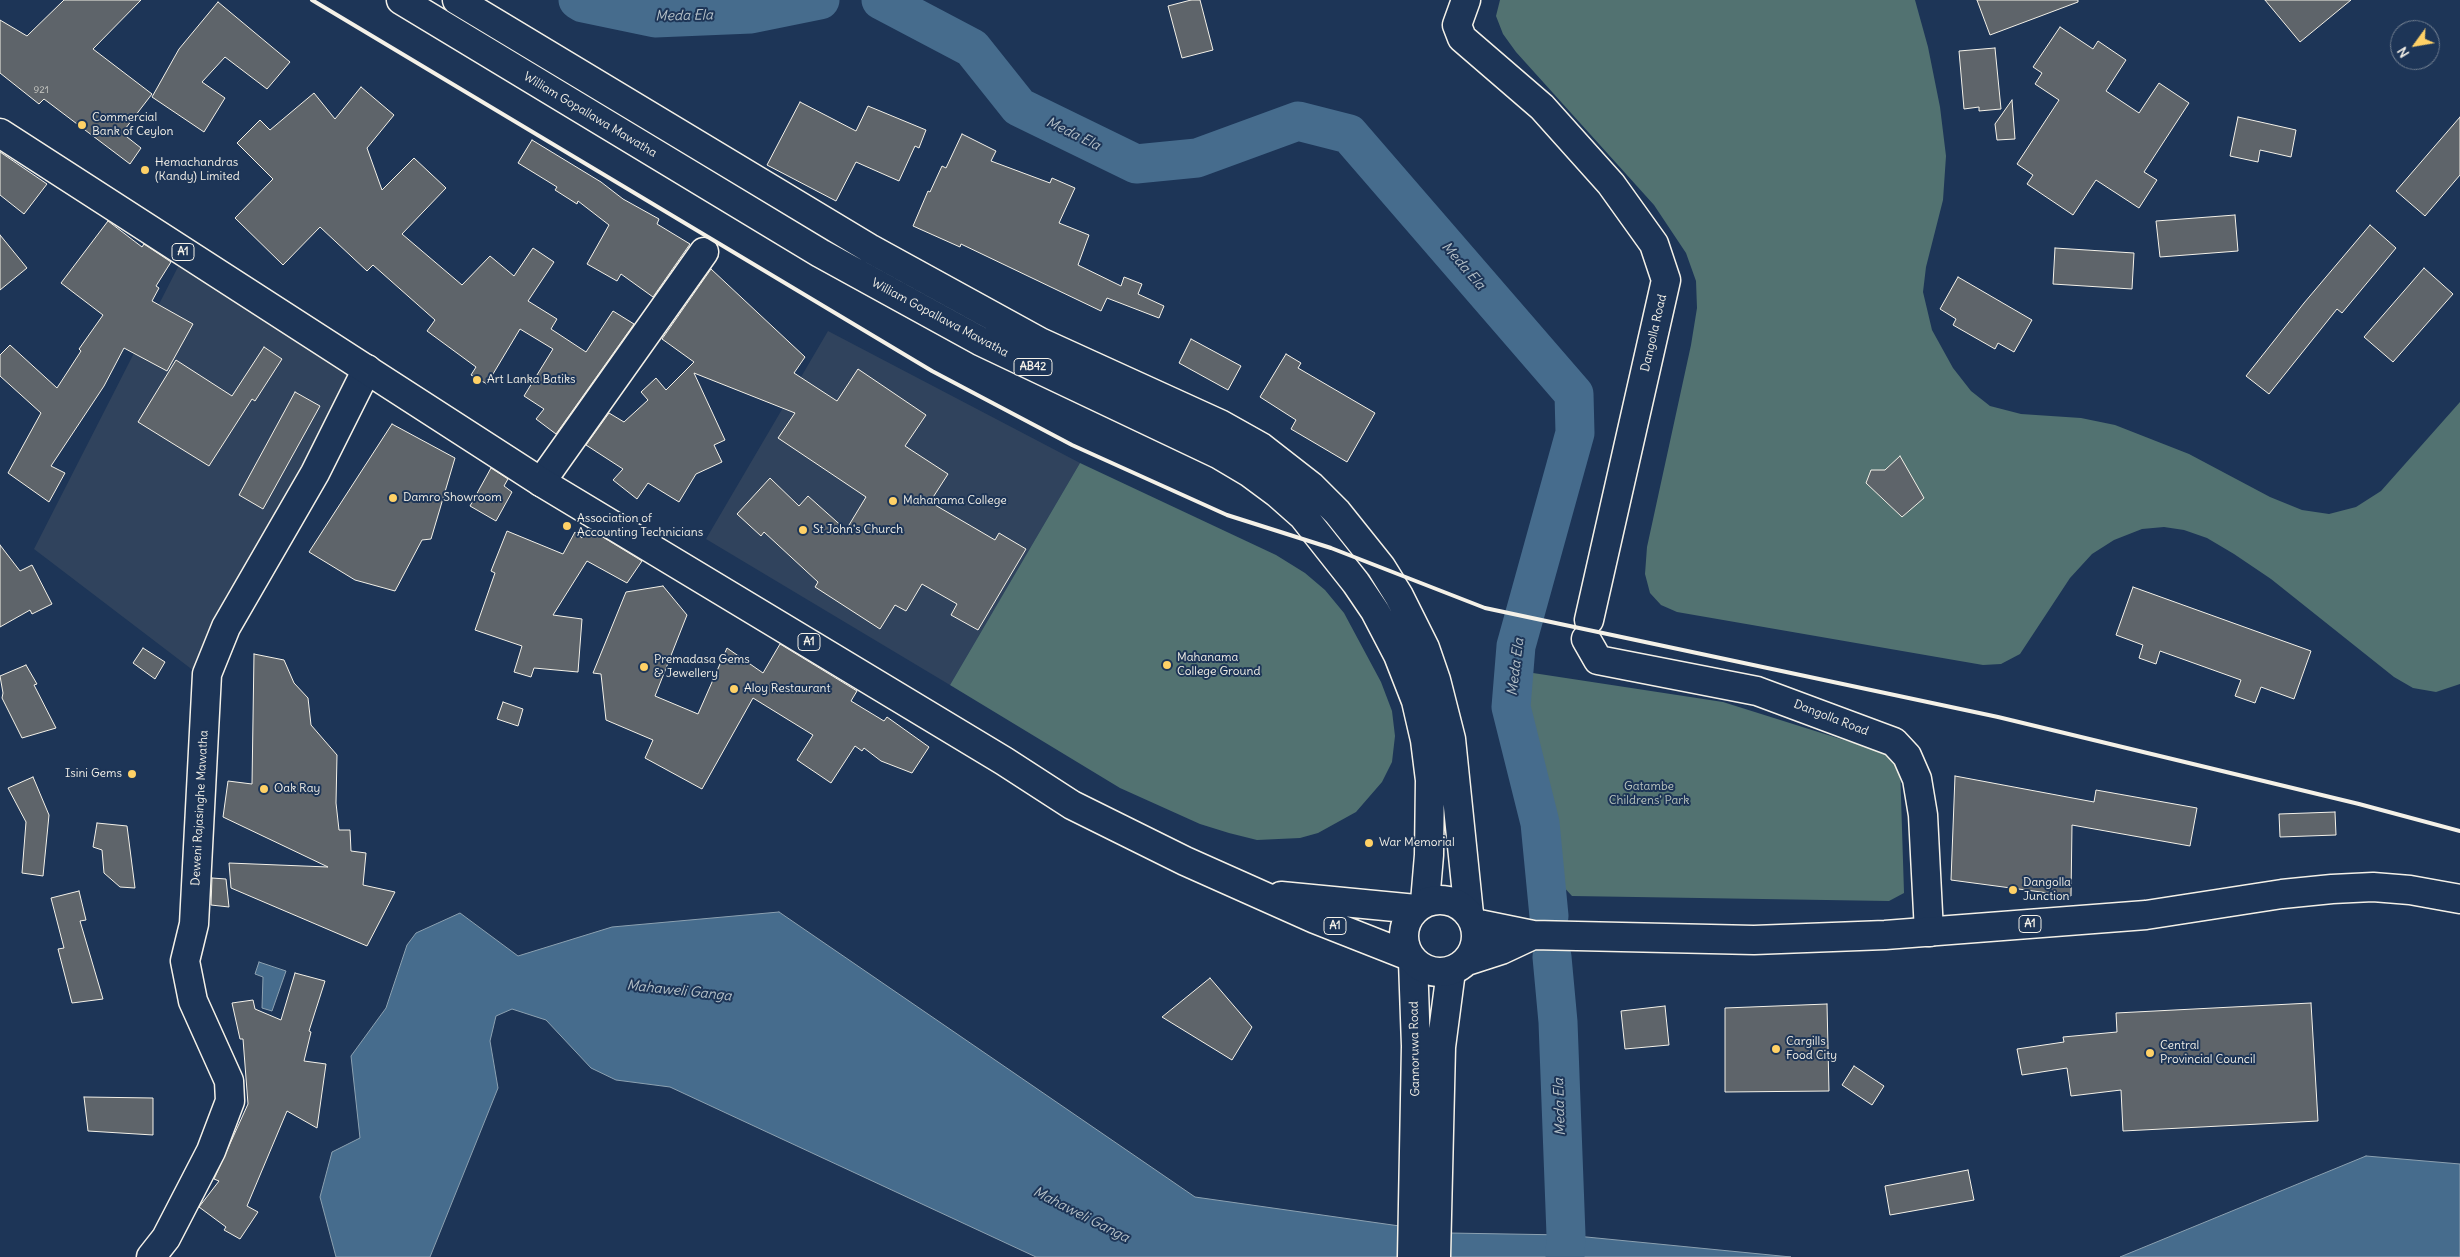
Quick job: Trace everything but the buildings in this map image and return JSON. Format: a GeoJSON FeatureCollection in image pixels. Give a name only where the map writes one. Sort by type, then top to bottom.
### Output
{"type":"FeatureCollection","features":[{"type":"Feature","properties":{"kind":"main road","name":"William Gopallawa Mawatha"},"geometry":{"type":"LineString","coordinates":[[401,0],[820,253],[980,341],[1218,454],[1250,473],[1303,516],[1331,548],[1366,597],[1398,655],[1416,701],[1425,740],[1430,780],[1429,855],[1420,906]]}},
{"type":"Feature","properties":{"kind":"main road","name":"Dangolla Road"},"geometry":{"type":"LineString","coordinates":[[1466,0],[1457,26],[1462,38],[1542,107],[1611,184],[1654,244],[1666,280],[1588,630],[1598,660],[1757,691],[1894,742],[1907,756],[1917,779],[1923,815],[1929,932]]}},
{"type":"Feature","properties":{"kind":"main road","name":"AB42"},"geometry":{"type":"LineString","coordinates":[[472,4],[869,248],[1040,342],[1220,424],[1261,447],[1312,486],[1337,512],[1381,568],[1399,596],[1425,648],[1436,680],[1450,739],[1472,918]]}},
{"type":"Feature","properties":{"kind":"main road","name":"A1"},"geometry":{"type":"LineString","coordinates":[[0,134],[541,482],[996,756],[1072,805],[1185,861],[1315,919],[1411,958]]}},
{"type":"Feature","properties":{"kind":"main road"},"geometry":{"type":"LineString","coordinates":[[541,482],[704,252]]}},
{"type":"Feature","properties":{"kind":"main road","name":"Deweni Rajasinghe Mawatha"},"geometry":{"type":"LineString","coordinates":[[151,1257],[166,1238],[212,1151],[230,1101],[229,1081],[193,1002],[185,961],[194,924],[207,674],[226,627],[315,473],[367,369]]}},
{"type":"Feature","properties":{"kind":"main road","name":"A1"},"geometry":{"type":"LineString","coordinates":[[1472,918],[1533,935],[1754,940],[1929,932],[2146,915],[2282,894],[2332,889],[2374,887],[2410,890],[2460,900]]}},
{"type":"Feature","properties":{"kind":"main road","name":"A1"},"geometry":{"type":"LineString","coordinates":[[1262,894],[1420,906]]}},
{"type":"Feature","properties":{"kind":"main road"},"geometry":{"type":"LineString","coordinates":[[1441,900],[1457,904],[1472,918],[1477,936],[1474,949],[1460,966],[1438,973],[1424,970],[1411,958],[1404,944],[1404,931],[1408,918],[1420,906],[1441,900]]}},
{"type":"Feature","properties":{"kind":"main road","name":"A1"},"geometry":{"type":"LineString","coordinates":[[1460,966],[1533,935]]}},
{"type":"Feature","properties":{"kind":"main road","name":"Gannoruwa Road"},"geometry":{"type":"LineString","coordinates":[[1411,958],[1416,1046],[1426,1137]]}},
{"type":"Feature","properties":{"kind":"main road","name":"Gannoruwa Road"},"geometry":{"type":"LineString","coordinates":[[1426,1137],[1441,1047],[1460,966]]}},
{"type":"Feature","properties":{"kind":"main road"},"geometry":{"type":"LineString","coordinates":[[1412,1257],[1426,1137]]}},
{"type":"Feature","properties":{"kind":"main road"},"geometry":{"type":"LineString","coordinates":[[1426,1137],[1436,1257]]}},
{"type":"Feature","properties":{"kind":"shaded area"},"geometry":{"type":"Polygon","coordinates":[[[179,265],[349,376],[304,467],[194,671],[34,549],[179,265]]]}},
{"type":"Feature","properties":{"kind":"shaded area","name":"Mahanama College"},"geometry":{"type":"Polygon","coordinates":[[[828,331],[1080,463],[950,685],[706,539],[828,331]]]}},
{"type":"Feature","properties":{"kind":"green space"},"geometry":{"type":"Polygon","coordinates":[[[1500,0],[1915,0],[1928,47],[1940,107],[1946,156],[1943,200],[1926,267],[1923,292],[1932,330],[1953,368],[1971,391],[1990,406],[2021,414],[2081,418],[2115,425],[2189,454],[2270,497],[2302,510],[2329,514],[2356,507],[2381,491],[2460,402],[2460,684],[2436,692],[2413,688],[2394,677],[2271,579],[2234,554],[2207,538],[2184,530],[2164,527],[2142,529],[2114,540],[2092,554],[2070,578],[2020,654],[2001,664],[1983,665],[1677,612],[1661,605],[1650,593],[1645,574],[1647,547],[1691,345],[1697,308],[1696,281],[1686,253],[1654,205],[1516,52],[1503,34],[1496,16],[1500,0]]]}},
{"type":"Feature","properties":{"kind":"green space","name":"Mahanama College Ground"},"geometry":{"type":"Polygon","coordinates":[[[1080,463],[1276,555],[1305,573],[1325,590],[1344,613],[1381,682],[1392,711],[1395,736],[1392,762],[1382,782],[1356,812],[1318,833],[1300,838],[1257,840],[1200,824],[1120,788],[950,685],[1080,463]]]}},
{"type":"Feature","properties":{"kind":"green space","name":"Gatambe Childrens' Park"},"geometry":{"type":"Polygon","coordinates":[[[1533,673],[1723,702],[1882,752],[1900,765],[1904,893],[1889,901],[1572,896],[1560,883],[1522,688],[1533,673]]]}},
{"type":"Feature","properties":{"kind":"water","name":"Mahaweli Ganga"},"geometry":{"type":"Polygon","coordinates":[[[779,912],[1195,1197],[1449,1233],[1566,1235],[1791,1257],[1036,1257],[670,1087],[616,1080],[591,1068],[546,1020],[512,1009],[496,1016],[490,1041],[498,1088],[430,1257],[336,1257],[320,1197],[332,1152],[360,1138],[351,1056],[386,1008],[407,945],[416,933],[460,913],[518,956],[612,927],[779,912]]]}},
{"type":"Feature","properties":{"kind":"water"},"geometry":{"type":"Polygon","coordinates":[[[259,962],[286,971],[272,1011],[262,1008],[263,977],[255,974],[259,962]]]}},
{"type":"Feature","properties":{"kind":"water"},"geometry":{"type":"Polygon","coordinates":[[[2366,1156],[2460,1164],[2460,1257],[2120,1257],[2366,1156]]]}},
{"type":"Feature","properties":{"kind":"waterway","name":"Meda Ela"},"geometry":{"type":"LineString","coordinates":[[578,0],[583,3],[655,18],[751,14],[820,0]]}},
{"type":"Feature","properties":{"kind":"waterway","name":"Meda Ela"},"geometry":{"type":"LineString","coordinates":[[881,0],[972,48],[1019,107],[1136,164],[1197,158],[1298,121],[1349,134],[1574,394],[1575,433],[1516,646],[1511,707],[1540,823],[1549,916]]}},
{"type":"Feature","properties":{"kind":"waterway","name":"Meda Ela"},"geometry":{"type":"LineString","coordinates":[[1552,957],[1558,1022],[1566,1235],[1565,1257]]}},
{"type":"Feature","properties":{"kind":"railway"},"geometry":{"type":"LineString","coordinates":[[312,0],[932,371],[1072,445],[1227,515],[1331,548],[1485,608],[1998,717],[2359,804],[2460,831]]}},
{"type":"Feature","properties":{"kind":"place","name":"Commercial Bank of Ceylon"},"geometry":{"type":"Point","coordinates":[82,125]}},
{"type":"Feature","properties":{"kind":"place","name":"Hemachandras (Kandy) Limited"},"geometry":{"type":"Point","coordinates":[145,170]}},
{"type":"Feature","properties":{"kind":"place","name":"Art Lanka Batiks"},"geometry":{"type":"Point","coordinates":[477,380]}},
{"type":"Feature","properties":{"kind":"place","name":"Damro Showroom"},"geometry":{"type":"Point","coordinates":[393,498]}},
{"type":"Feature","properties":{"kind":"place","name":"Mahanama College"},"geometry":{"type":"Point","coordinates":[893,501]}},
{"type":"Feature","properties":{"kind":"place","name":"Association of Accounting Technicians"},"geometry":{"type":"Point","coordinates":[567,526]}},
{"type":"Feature","properties":{"kind":"place","name":"St John's Church"},"geometry":{"type":"Point","coordinates":[803,530]}},
{"type":"Feature","properties":{"kind":"place","name":"Mahanama College Ground"},"geometry":{"type":"Point","coordinates":[1167,665]}},
{"type":"Feature","properties":{"kind":"place","name":"Premadasa Gems & Jewellery"},"geometry":{"type":"Point","coordinates":[644,667]}},
{"type":"Feature","properties":{"kind":"place","name":"Aloy Restaurant"},"geometry":{"type":"Point","coordinates":[734,689]}},
{"type":"Feature","properties":{"kind":"place","name":"Isini Gems"},"geometry":{"type":"Point","coordinates":[132,774]}},
{"type":"Feature","properties":{"kind":"place","name":"Oak Ray"},"geometry":{"type":"Point","coordinates":[264,789]}},
{"type":"Feature","properties":{"kind":"place","name":"War Memorial"},"geometry":{"type":"Point","coordinates":[1369,843]}},
{"type":"Feature","properties":{"kind":"place","name":"Dangolla Junction"},"geometry":{"type":"Point","coordinates":[2013,890]}},
{"type":"Feature","properties":{"kind":"place","name":"Cargills Food City"},"geometry":{"type":"Point","coordinates":[1776,1049]}},
{"type":"Feature","properties":{"kind":"place","name":"Central Provincial Council"},"geometry":{"type":"Point","coordinates":[2150,1053]}}]}
